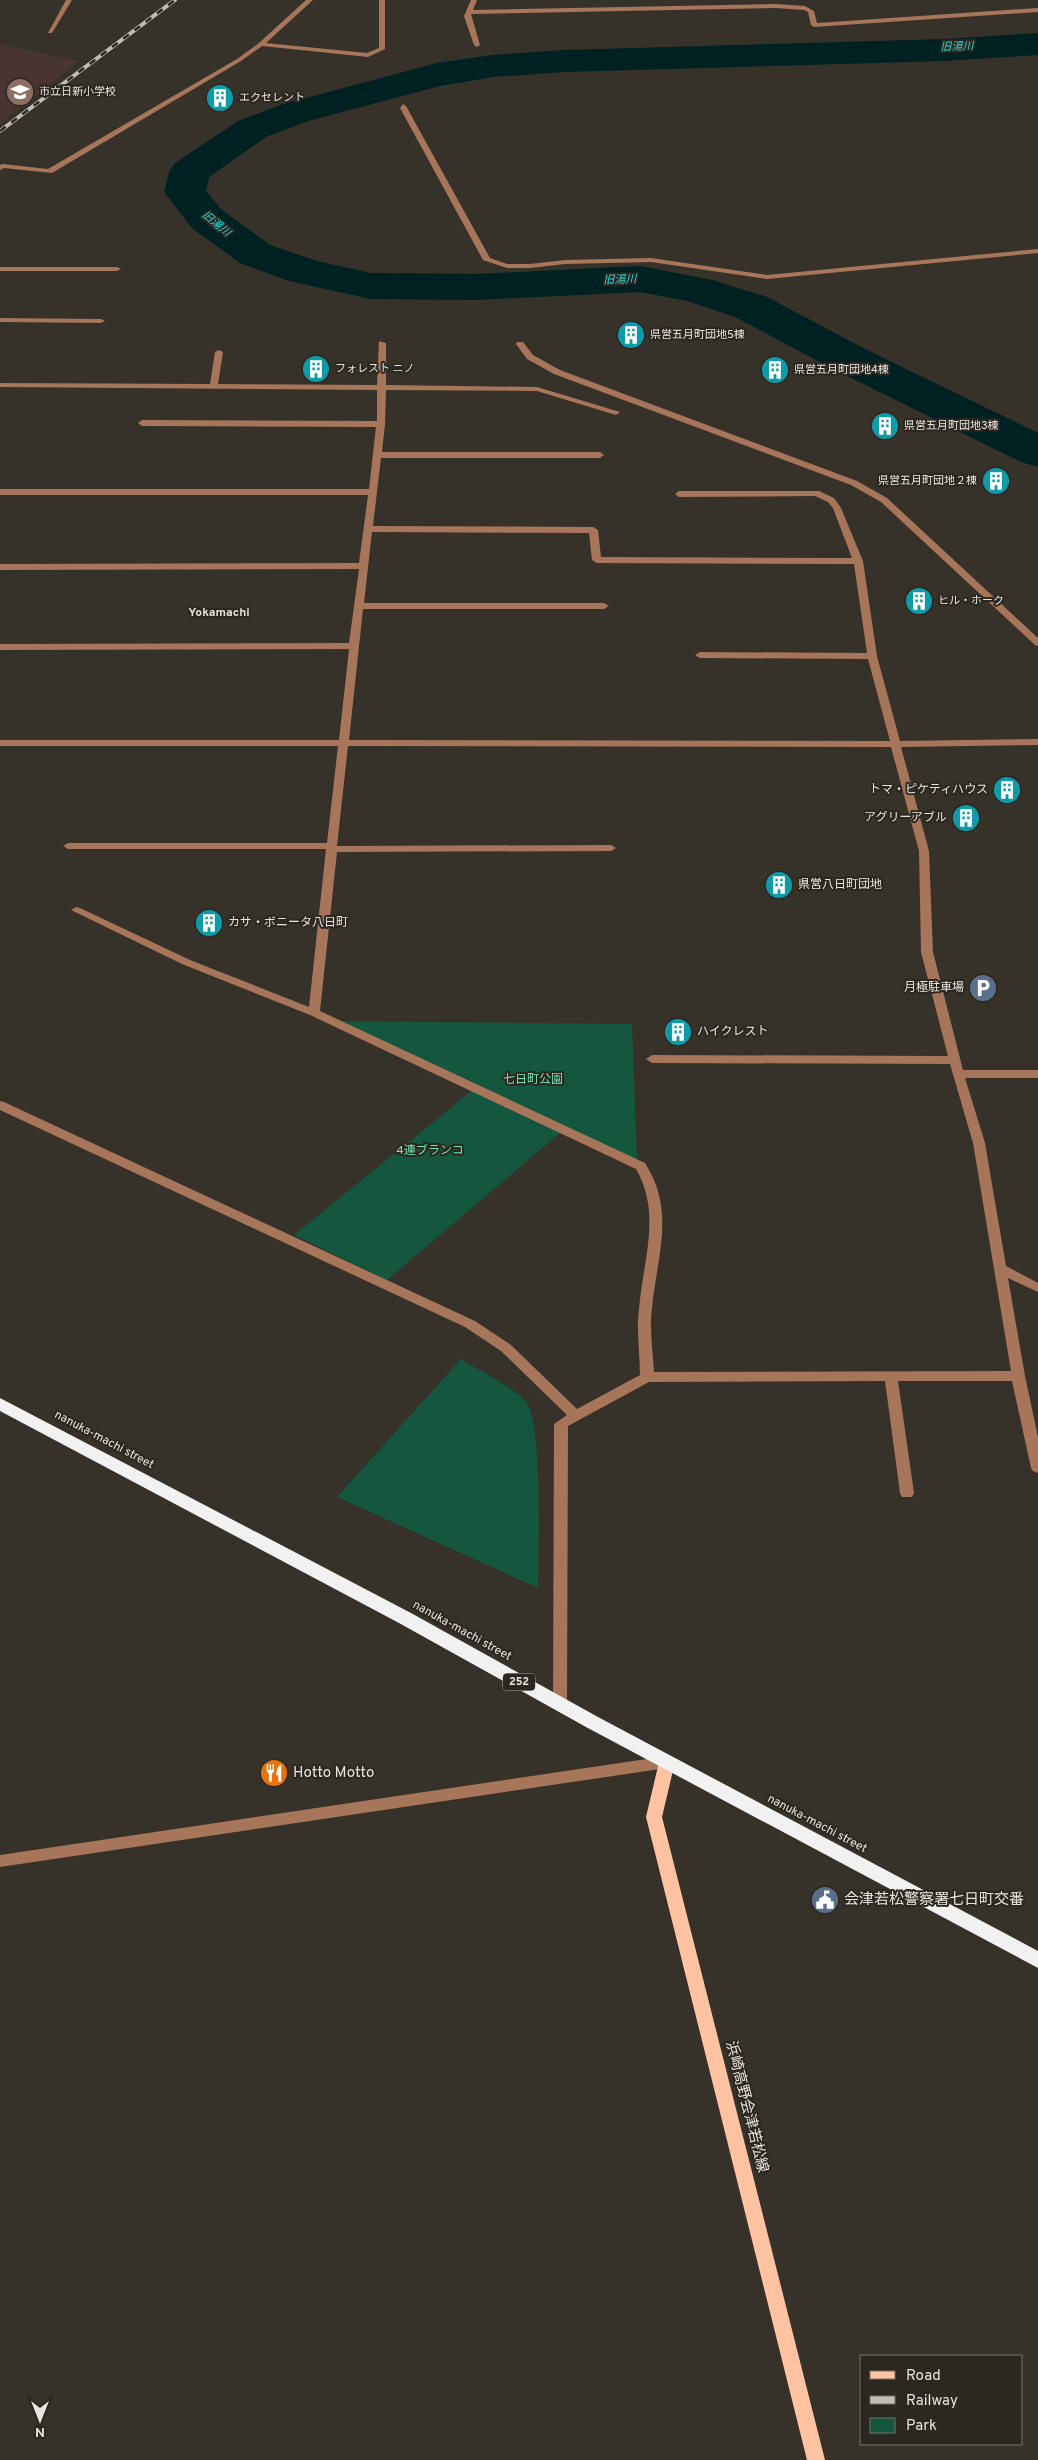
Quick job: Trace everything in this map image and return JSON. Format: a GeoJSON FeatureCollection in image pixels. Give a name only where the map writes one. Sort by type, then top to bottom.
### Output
{"type":"FeatureCollection","features":[{"type":"Feature","properties":{"kind":"highway","name":"nanuka-machi street"},"geometry":{"type":"LineString","coordinates":[[0,1404],[396,1613],[560,1705],[1038,1960]]}},
{"type":"Feature","properties":{"kind":"main road","name":"浜崎高野会津若松線"},"geometry":{"type":"LineString","coordinates":[[667,1762],[654,1817],[816,2460]]}},
{"type":"Feature","properties":{"kind":"street"},"geometry":{"type":"LineString","coordinates":[[50,32],[69,0]]}},
{"type":"Feature","properties":{"kind":"street"},"geometry":{"type":"LineString","coordinates":[[0,168],[3,166],[50,171],[191,89],[261,44],[310,0]]}},
{"type":"Feature","properties":{"kind":"street"},"geometry":{"type":"LineString","coordinates":[[261,44],[368,55],[382,49],[382,0]]}},
{"type":"Feature","properties":{"kind":"street"},"geometry":{"type":"LineString","coordinates":[[474,0],[470,12],[466,16],[477,45]]}},
{"type":"Feature","properties":{"kind":"street"},"geometry":{"type":"LineString","coordinates":[[690,7],[696,0]]}},
{"type":"Feature","properties":{"kind":"street"},"geometry":{"type":"LineString","coordinates":[[470,12],[779,3],[804,8],[811,12],[814,25],[1038,10]]}},
{"type":"Feature","properties":{"kind":"street"},"geometry":{"type":"LineString","coordinates":[[403,106],[487,260],[496,264],[530,266],[565,262],[651,260],[767,277],[1038,251]]}},
{"type":"Feature","properties":{"kind":"street"},"geometry":{"type":"LineString","coordinates":[[0,269],[117,269]]}},
{"type":"Feature","properties":{"kind":"street"},"geometry":{"type":"LineString","coordinates":[[0,320],[101,321]]}},
{"type":"Feature","properties":{"kind":"street"},"geometry":{"type":"LineString","coordinates":[[314,1013],[354,646],[381,424],[382,343]]}},
{"type":"Feature","properties":{"kind":"street"},"geometry":{"type":"LineString","coordinates":[[520,344],[530,357],[558,372],[854,483],[884,500],[1033,633],[1038,643]]}},
{"type":"Feature","properties":{"kind":"street"},"geometry":{"type":"LineString","coordinates":[[214,385],[219,352]]}},
{"type":"Feature","properties":{"kind":"street"},"geometry":{"type":"LineString","coordinates":[[0,385],[214,385],[537,389],[616,412]]}},
{"type":"Feature","properties":{"kind":"street"},"geometry":{"type":"LineString","coordinates":[[142,423],[381,424]]}},
{"type":"Feature","properties":{"kind":"street"},"geometry":{"type":"LineString","coordinates":[[376,455],[600,455]]}},
{"type":"Feature","properties":{"kind":"street"},"geometry":{"type":"LineString","coordinates":[[0,492],[372,492]]}},
{"type":"Feature","properties":{"kind":"street"},"geometry":{"type":"LineString","coordinates":[[679,494],[816,493],[831,500],[844,521],[858,561],[872,656],[924,850],[927,952],[954,1060],[979,1143],[1018,1376],[1038,1468]]}},
{"type":"Feature","properties":{"kind":"street"},"geometry":{"type":"LineString","coordinates":[[368,529],[593,530],[597,560],[858,561]]}},
{"type":"Feature","properties":{"kind":"street"},"geometry":{"type":"LineString","coordinates":[[0,567],[364,566]]}},
{"type":"Feature","properties":{"kind":"street"},"geometry":{"type":"LineString","coordinates":[[359,606],[604,606]]}},
{"type":"Feature","properties":{"kind":"street"},"geometry":{"type":"LineString","coordinates":[[0,647],[354,646]]}},
{"type":"Feature","properties":{"kind":"street"},"geometry":{"type":"LineString","coordinates":[[700,655],[872,656]]}},
{"type":"Feature","properties":{"kind":"street"},"geometry":{"type":"LineString","coordinates":[[0,743],[343,745],[1038,742]]}},
{"type":"Feature","properties":{"kind":"street"},"geometry":{"type":"LineString","coordinates":[[68,846],[611,848]]}},
{"type":"Feature","properties":{"kind":"street"},"geometry":{"type":"LineString","coordinates":[[76,910],[186,962],[314,1013],[641,1166],[650,1178],[657,1211],[654,1250],[645,1310],[647,1378]]}},
{"type":"Feature","properties":{"kind":"street"},"geometry":{"type":"LineString","coordinates":[[652,1058],[954,1060]]}},
{"type":"Feature","properties":{"kind":"street"},"geometry":{"type":"LineString","coordinates":[[958,1074],[1038,1074]]}},
{"type":"Feature","properties":{"kind":"street"},"geometry":{"type":"LineString","coordinates":[[0,1105],[470,1324],[506,1348],[576,1416]]}},
{"type":"Feature","properties":{"kind":"street"},"geometry":{"type":"LineString","coordinates":[[1000,1268],[1038,1288]]}},
{"type":"Feature","properties":{"kind":"street"},"geometry":{"type":"LineString","coordinates":[[891,1376],[907,1493]]}},
{"type":"Feature","properties":{"kind":"street"},"geometry":{"type":"LineString","coordinates":[[560,1705],[561,1424],[647,1378],[1018,1376]]}},
{"type":"Feature","properties":{"kind":"street"},"geometry":{"type":"LineString","coordinates":[[0,1861],[667,1762]]}},
{"type":"Feature","properties":{"kind":"shaded area","name":"市立日新小学校"},"geometry":{"type":"Polygon","coordinates":[[[0,44],[79,61],[0,124],[0,44]]]}},
{"type":"Feature","properties":{"kind":"green space","name":"七日町公園"},"geometry":{"type":"Polygon","coordinates":[[[339,1021],[632,1024],[637,1160],[567,1127],[387,1280],[294,1235],[469,1093],[475,1083],[339,1021]]]}},
{"type":"Feature","properties":{"kind":"green space"},"geometry":{"type":"Polygon","coordinates":[[[461,1359],[515,1392],[527,1403],[532,1416],[538,1463],[538,1588],[337,1497],[461,1359]]]}},
{"type":"Feature","properties":{"kind":"waterway","name":"旧湯川"},"geometry":{"type":"LineString","coordinates":[[1038,44],[945,50],[564,61],[493,66],[437,75],[294,113],[252,129],[190,172],[185,192],[207,219],[255,254],[305,272],[371,286],[415,288],[476,287],[640,279],[696,289],[751,307],[851,360],[1038,452]]}},
{"type":"Feature","properties":{"kind":"railway"},"geometry":{"type":"LineString","coordinates":[[0,131],[175,0]]}},
{"type":"Feature","properties":{"kind":"place","name":"市立日新小学校"},"geometry":{"type":"Point","coordinates":[20,92]}},
{"type":"Feature","properties":{"kind":"place","name":"エクセレント"},"geometry":{"type":"Point","coordinates":[220,98]}},
{"type":"Feature","properties":{"kind":"place","name":"県営五月町団地5棟"},"geometry":{"type":"Point","coordinates":[631,335]}},
{"type":"Feature","properties":{"kind":"place","name":"フォレスト ニノ"},"geometry":{"type":"Point","coordinates":[316,369]}},
{"type":"Feature","properties":{"kind":"place","name":"県営五月町団地4棟"},"geometry":{"type":"Point","coordinates":[775,370]}},
{"type":"Feature","properties":{"kind":"place","name":"県営五月町団地3棟"},"geometry":{"type":"Point","coordinates":[885,426]}},
{"type":"Feature","properties":{"kind":"place","name":"県営五月町団地２棟"},"geometry":{"type":"Point","coordinates":[996,481]}},
{"type":"Feature","properties":{"kind":"place","name":"ヒル・ホーク"},"geometry":{"type":"Point","coordinates":[919,601]}},
{"type":"Feature","properties":{"kind":"place","name":"トマ・ピケティハウス"},"geometry":{"type":"Point","coordinates":[1007,790]}},
{"type":"Feature","properties":{"kind":"place","name":"アグリーアブル"},"geometry":{"type":"Point","coordinates":[966,818]}},
{"type":"Feature","properties":{"kind":"place","name":"県営八日町団地"},"geometry":{"type":"Point","coordinates":[779,885]}},
{"type":"Feature","properties":{"kind":"place","name":"カサ・ボニータ八日町"},"geometry":{"type":"Point","coordinates":[209,923]}},
{"type":"Feature","properties":{"kind":"place","name":"月極駐車場"},"geometry":{"type":"Point","coordinates":[983,988]}},
{"type":"Feature","properties":{"kind":"place","name":"ハイクレスト"},"geometry":{"type":"Point","coordinates":[678,1032]}},
{"type":"Feature","properties":{"kind":"place","name":"Hotto Motto"},"geometry":{"type":"Point","coordinates":[274,1773]}},
{"type":"Feature","properties":{"kind":"place","name":"会津若松警察署七日町交番"},"geometry":{"type":"Point","coordinates":[825,1900]}},
{"type":"Feature","properties":{"kind":"district","name":"Yokamachi"},"geometry":{"type":"Point","coordinates":[219,613]}},
{"type":"Feature","properties":{"kind":"park label","name":"4連ブランコ"},"geometry":{"type":"Point","coordinates":[430,1151]}}]}
